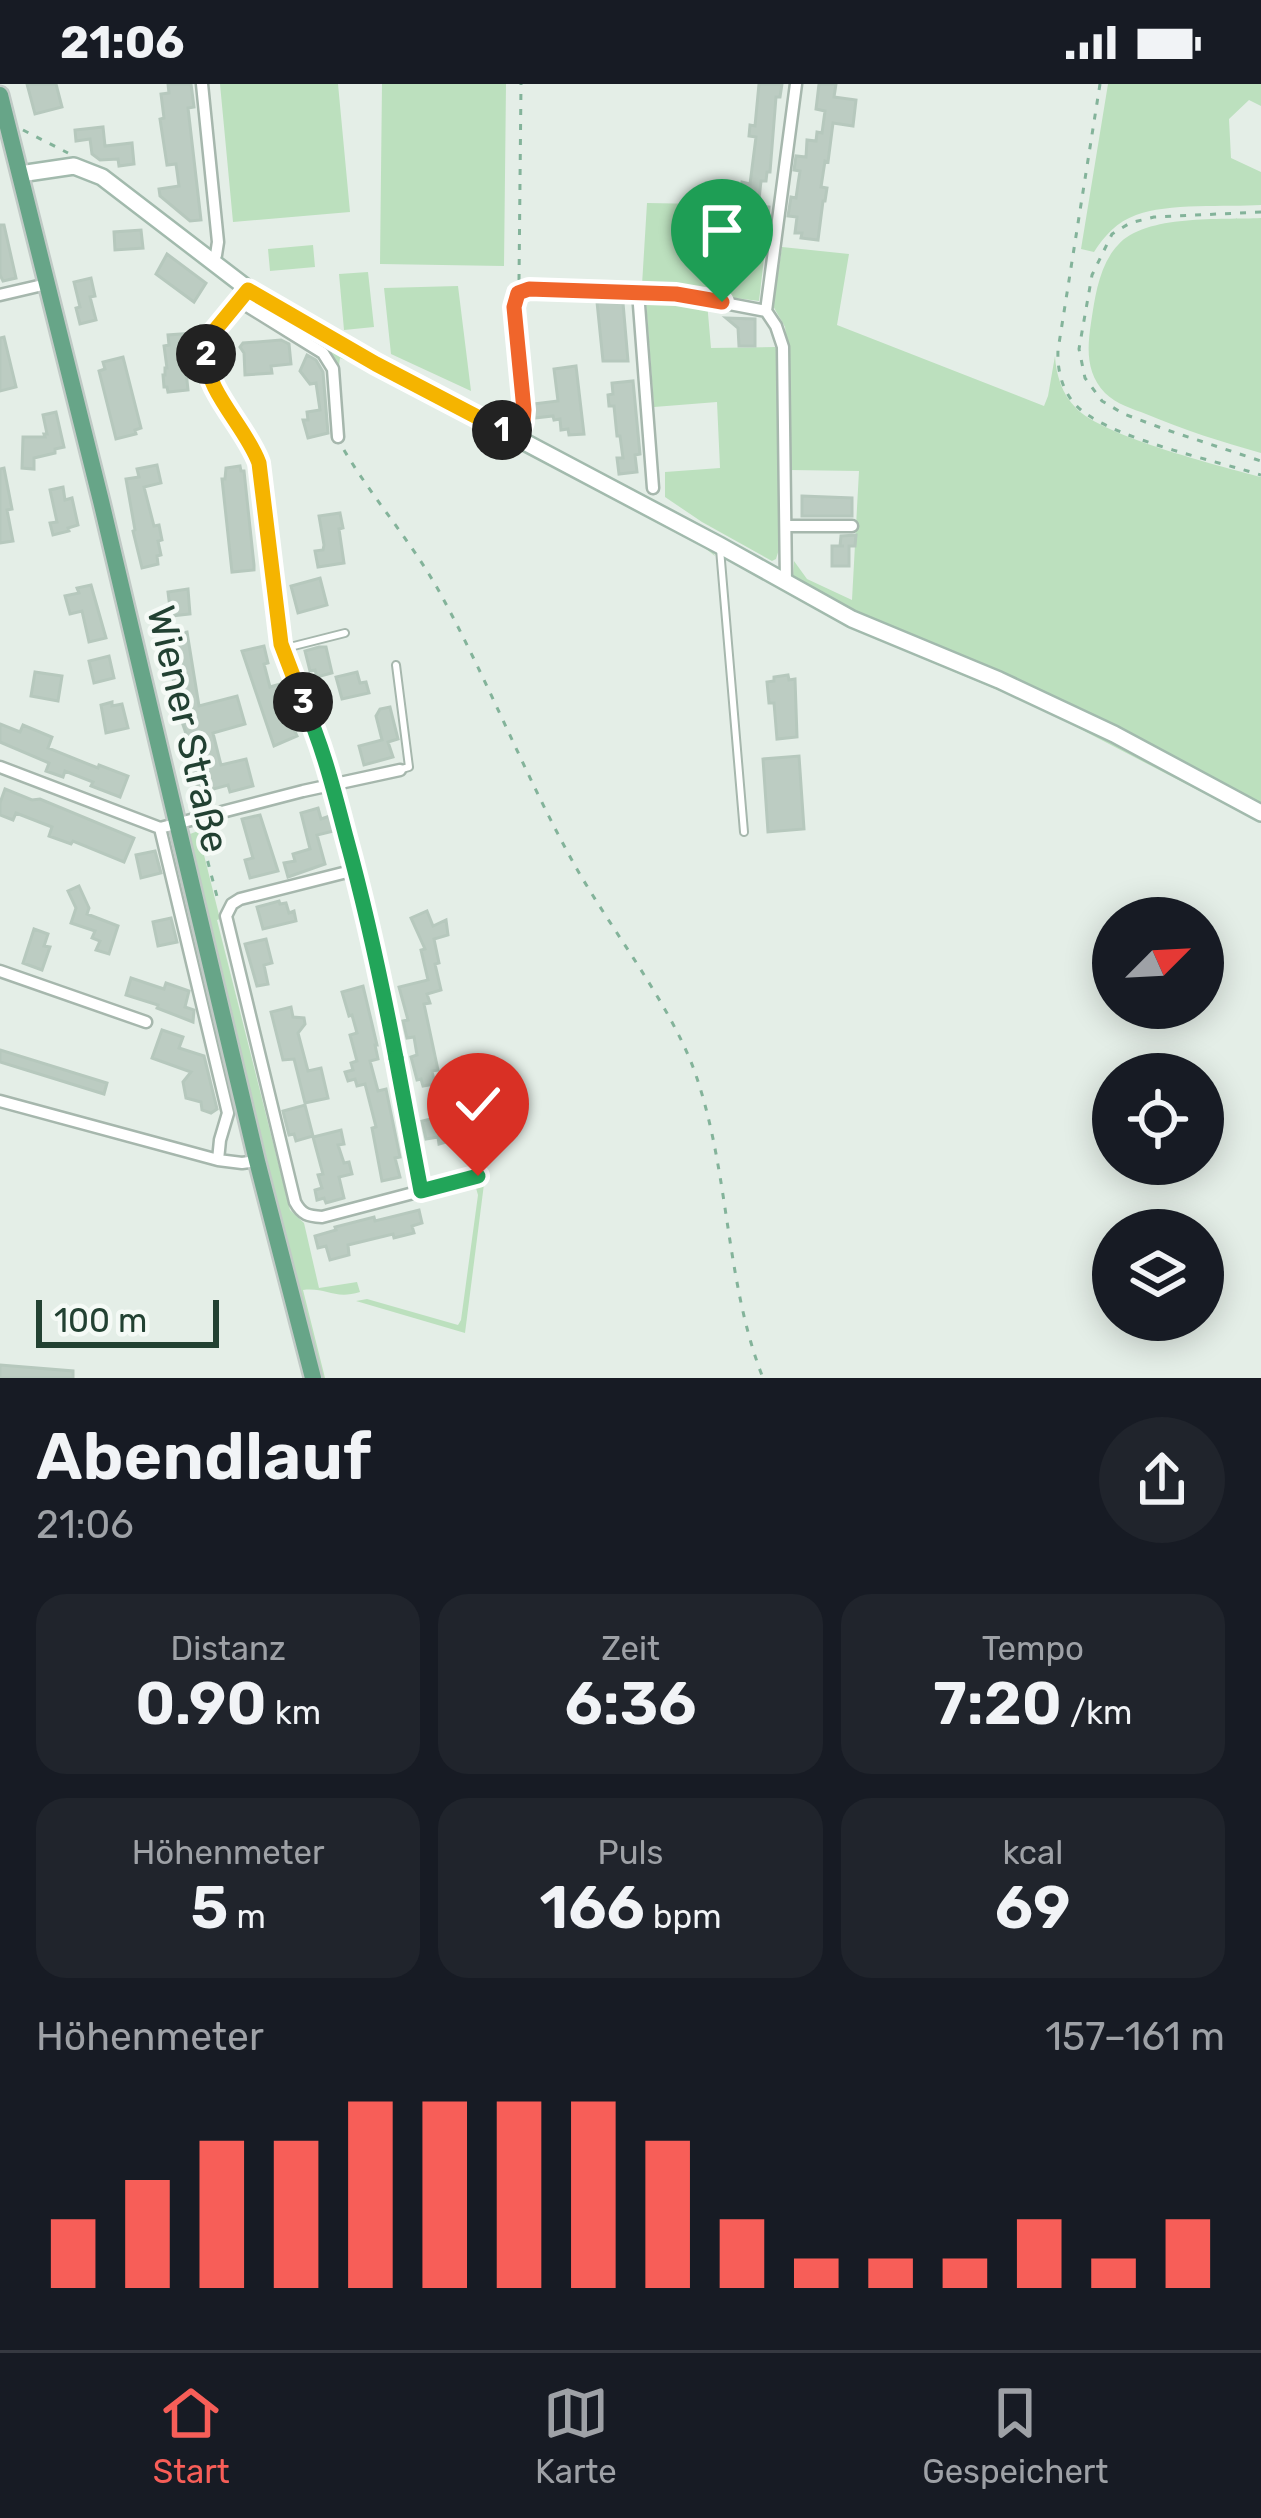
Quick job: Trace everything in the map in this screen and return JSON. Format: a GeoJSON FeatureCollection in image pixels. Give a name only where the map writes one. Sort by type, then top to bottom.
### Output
{"type":"FeatureCollection","features":[{"type":"Feature","properties":{"kind":"main road","name":"Wiener Straße"},"geometry":{"type":"LineString","coordinates":[[0,95],[169,826],[313,1378]]}},
{"type":"Feature","properties":{"kind":"main road"},"geometry":{"type":"LineString","coordinates":[[20,174],[74,166],[88,170],[211,263],[243,295],[869,628],[999,680],[1114,734],[1261,813]]}},
{"type":"Feature","properties":{"kind":"street"},"geometry":{"type":"LineString","coordinates":[[202,84],[218,242],[211,263]]}},
{"type":"Feature","properties":{"kind":"street"},"geometry":{"type":"LineString","coordinates":[[786,583],[783,347],[766,311],[796,84]]}},
{"type":"Feature","properties":{"kind":"street"},"geometry":{"type":"LineString","coordinates":[[0,295],[47,284]]}},
{"type":"Feature","properties":{"kind":"street"},"geometry":{"type":"LineString","coordinates":[[517,437],[524,410],[516,297],[529,289],[692,296],[766,311]]}},
{"type":"Feature","properties":{"kind":"street"},"geometry":{"type":"LineString","coordinates":[[638,292],[653,488]]}},
{"type":"Feature","properties":{"kind":"street"},"geometry":{"type":"LineString","coordinates":[[338,437],[329,360],[243,295],[211,335],[206,365],[214,386],[249,439],[260,468],[282,649],[322,745],[355,870],[421,1191]]}},
{"type":"Feature","properties":{"kind":"street"},"geometry":{"type":"LineString","coordinates":[[786,526],[852,526]]}},
{"type":"Feature","properties":{"kind":"street"},"geometry":{"type":"LineString","coordinates":[[0,767],[169,826],[400,770]]}},
{"type":"Feature","properties":{"kind":"street","name":"Wiener Straße"},"geometry":{"type":"LineString","coordinates":[[169,826],[228,1113],[218,1160]]}},
{"type":"Feature","properties":{"kind":"street","name":"Wiener Straße"},"geometry":{"type":"LineString","coordinates":[[227,912],[247,896],[355,870]]}},
{"type":"Feature","properties":{"kind":"street"},"geometry":{"type":"LineString","coordinates":[[227,912],[246,1006],[300,1211],[322,1217],[478,1176]]}},
{"type":"Feature","properties":{"kind":"street"},"geometry":{"type":"LineString","coordinates":[[0,971],[146,1022]]}},
{"type":"Feature","properties":{"kind":"street"},"geometry":{"type":"LineString","coordinates":[[0,1101],[218,1160],[257,1161]]}},
{"type":"Feature","properties":{"kind":"lane"},"geometry":{"type":"LineString","coordinates":[[719,545],[744,832]]}},
{"type":"Feature","properties":{"kind":"lane"},"geometry":{"type":"LineString","coordinates":[[282,649],[344,633]]}},
{"type":"Feature","properties":{"kind":"lane"},"geometry":{"type":"LineString","coordinates":[[396,665],[409,767],[400,770]]}},
{"type":"Feature","properties":{"kind":"path"},"geometry":{"type":"LineString","coordinates":[[516,297],[521,84]]}},
{"type":"Feature","properties":{"kind":"path"},"geometry":{"type":"LineString","coordinates":[[1100,84],[1058,350],[1061,380],[1079,409],[1095,419],[1135,437],[1261,475]]}},
{"type":"Feature","properties":{"kind":"path"},"geometry":{"type":"LineString","coordinates":[[1261,212],[1154,217],[1112,234],[1092,275],[1079,349],[1085,378],[1102,401],[1124,414],[1261,461]]}},
{"type":"Feature","properties":{"kind":"path"},"geometry":{"type":"LineString","coordinates":[[338,437],[441,595],[561,839],[683,1045],[703,1100],[740,1297],[763,1378]]}},
{"type":"Feature","properties":{"kind":"path"},"geometry":{"type":"LineString","coordinates":[[196,818],[222,911],[227,912]]}},
{"type":"Feature","properties":{"kind":"green space"},"geometry":{"type":"Polygon","coordinates":[[[220,84],[338,84],[350,212],[233,222],[220,84]]]}},
{"type":"Feature","properties":{"kind":"green space"},"geometry":{"type":"Polygon","coordinates":[[[382,84],[506,84],[504,266],[380,264],[382,84]]]}},
{"type":"Feature","properties":{"kind":"green space"},"geometry":{"type":"Polygon","coordinates":[[[1108,84],[1261,84],[1261,106],[1249,100],[1229,119],[1231,158],[1261,172],[1261,205],[1149,211],[1117,225],[1094,252],[1081,249],[1108,84]]]}},
{"type":"Feature","properties":{"kind":"green space"},"geometry":{"type":"Polygon","coordinates":[[[647,203],[703,204],[703,214],[768,224],[759,301],[642,285],[647,203]]]}},
{"type":"Feature","properties":{"kind":"green space"},"geometry":{"type":"Polygon","coordinates":[[[1261,218],[1261,453],[1114,400],[1094,377],[1089,351],[1102,272],[1130,235],[1165,223],[1261,218]]]}},
{"type":"Feature","properties":{"kind":"green space"},"geometry":{"type":"Polygon","coordinates":[[[313,245],[315,267],[270,271],[268,249],[313,245]]]}},
{"type":"Feature","properties":{"kind":"green space"},"geometry":{"type":"Polygon","coordinates":[[[782,247],[849,254],[837,325],[1044,406],[1055,356],[1063,390],[1090,419],[1163,449],[1261,477],[1261,806],[875,624],[796,581],[794,561],[807,579],[852,600],[859,471],[790,470],[787,345],[785,327],[773,306],[782,247]]]}},
{"type":"Feature","properties":{"kind":"green space"},"geometry":{"type":"Polygon","coordinates":[[[368,272],[374,327],[344,330],[339,274],[368,272]]]}},
{"type":"Feature","properties":{"kind":"green space"},"geometry":{"type":"Polygon","coordinates":[[[458,286],[471,391],[391,354],[384,288],[458,286]]]}},
{"type":"Feature","properties":{"kind":"green space"},"geometry":{"type":"Polygon","coordinates":[[[649,296],[707,302],[711,348],[779,350],[780,546],[772,561],[665,497],[665,472],[720,468],[717,402],[654,407],[649,296]]]}},
{"type":"Feature","properties":{"kind":"green space"},"geometry":{"type":"Polygon","coordinates":[[[255,302],[712,549],[715,556],[372,370],[340,358],[338,372],[331,353],[256,308],[255,302]]]}},
{"type":"Feature","properties":{"kind":"green space"},"geometry":{"type":"Polygon","coordinates":[[[735,561],[1059,713],[1261,818],[1261,823],[1036,706],[857,631],[735,561]]]}},
{"type":"Feature","properties":{"kind":"green space"},"geometry":{"type":"Polygon","coordinates":[[[198,831],[290,1210],[304,1223],[319,1288],[357,1282],[360,1292],[303,1290],[325,1378],[320,1378],[196,868],[190,834],[198,831]]]}},
{"type":"Feature","properties":{"kind":"green space"},"geometry":{"type":"Polygon","coordinates":[[[484,1184],[465,1333],[356,1301],[367,1299],[458,1325],[476,1188],[484,1184]]]}},
{"type":"Feature","properties":{"kind":"building"},"geometry":{"type":"Polygon","coordinates":[[[27,84],[56,84],[62,107],[35,114],[27,84]]]}},
{"type":"Feature","properties":{"kind":"building"},"geometry":{"type":"Polygon","coordinates":[[[168,84],[191,84],[194,107],[188,108],[201,220],[190,221],[160,196],[159,189],[179,186],[176,164],[167,165],[160,119],[164,118],[161,94],[169,93],[168,84]]]}},
{"type":"Feature","properties":{"kind":"building"},"geometry":{"type":"Polygon","coordinates":[[[759,84],[782,84],[780,97],[776,97],[770,172],[761,181],[759,199],[760,206],[769,207],[768,221],[753,219],[754,212],[738,210],[742,182],[750,184],[756,137],[749,136],[750,125],[755,126],[759,84]]]}},
{"type":"Feature","properties":{"kind":"building"},"geometry":{"type":"Polygon","coordinates":[[[819,84],[836,84],[834,97],[856,100],[853,126],[833,123],[821,187],[827,188],[818,240],[801,238],[802,233],[795,233],[797,217],[788,216],[800,171],[794,170],[796,156],[806,157],[807,140],[816,141],[817,132],[822,133],[825,111],[816,109],[819,84]]]}},
{"type":"Feature","properties":{"kind":"building"},"geometry":{"type":"Polygon","coordinates":[[[103,127],[105,146],[132,143],[134,164],[119,166],[118,159],[100,160],[92,154],[90,139],[76,141],[75,130],[103,127]]]}},
{"type":"Feature","properties":{"kind":"building"},"geometry":{"type":"Polygon","coordinates":[[[0,225],[4,225],[16,278],[3,281],[0,275],[0,225]]]}},
{"type":"Feature","properties":{"kind":"building"},"geometry":{"type":"Polygon","coordinates":[[[141,230],[143,248],[115,250],[114,232],[141,230]]]}},
{"type":"Feature","properties":{"kind":"building"},"geometry":{"type":"Polygon","coordinates":[[[167,254],[206,283],[194,302],[156,274],[167,254]]]}},
{"type":"Feature","properties":{"kind":"building"},"geometry":{"type":"Polygon","coordinates":[[[91,278],[96,320],[80,324],[74,282],[91,278]]]}},
{"type":"Feature","properties":{"kind":"building"},"geometry":{"type":"Polygon","coordinates":[[[597,302],[623,303],[628,361],[603,361],[597,302]]]}},
{"type":"Feature","properties":{"kind":"building"},"geometry":{"type":"Polygon","coordinates":[[[726,318],[755,319],[755,346],[739,346],[738,328],[726,318]]]}},
{"type":"Feature","properties":{"kind":"building"},"geometry":{"type":"Polygon","coordinates":[[[194,333],[196,344],[184,352],[188,390],[168,392],[163,375],[168,335],[194,333]]]}},
{"type":"Feature","properties":{"kind":"building"},"geometry":{"type":"Polygon","coordinates":[[[4,337],[16,387],[0,391],[0,338],[4,337]]]}},
{"type":"Feature","properties":{"kind":"building"},"geometry":{"type":"Polygon","coordinates":[[[281,340],[289,344],[291,364],[271,366],[272,373],[245,375],[243,343],[281,340]]]}},
{"type":"Feature","properties":{"kind":"building"},"geometry":{"type":"Polygon","coordinates":[[[307,355],[323,372],[328,433],[308,438],[303,420],[308,420],[307,412],[320,410],[316,383],[310,384],[300,371],[307,355]]]}},
{"type":"Feature","properties":{"kind":"building"},"geometry":{"type":"Polygon","coordinates":[[[123,357],[141,428],[116,439],[99,371],[105,369],[103,362],[123,357]]]}},
{"type":"Feature","properties":{"kind":"building"},"geometry":{"type":"Polygon","coordinates":[[[576,366],[584,434],[569,435],[568,429],[561,430],[560,419],[534,418],[533,404],[558,401],[554,369],[576,366]]]}},
{"type":"Feature","properties":{"kind":"building"},"geometry":{"type":"Polygon","coordinates":[[[633,381],[640,454],[635,455],[637,472],[619,474],[620,436],[608,395],[613,394],[612,383],[633,381]]]}},
{"type":"Feature","properties":{"kind":"building"},"geometry":{"type":"Polygon","coordinates":[[[56,412],[64,447],[34,458],[34,469],[22,468],[23,437],[45,437],[43,415],[56,412]]]}},
{"type":"Feature","properties":{"kind":"building"},"geometry":{"type":"Polygon","coordinates":[[[157,465],[161,483],[144,487],[154,526],[159,525],[161,555],[158,564],[142,568],[126,479],[139,477],[137,469],[157,465]]]}},
{"type":"Feature","properties":{"kind":"building"},"geometry":{"type":"Polygon","coordinates":[[[240,466],[254,570],[232,572],[222,479],[226,468],[240,466]]]}},
{"type":"Feature","properties":{"kind":"building"},"geometry":{"type":"Polygon","coordinates":[[[4,468],[13,541],[0,543],[0,469],[4,468]]]}},
{"type":"Feature","properties":{"kind":"building"},"geometry":{"type":"Polygon","coordinates":[[[63,487],[65,500],[72,498],[78,525],[53,535],[50,523],[57,522],[50,490],[63,487]]]}},
{"type":"Feature","properties":{"kind":"building"},"geometry":{"type":"Polygon","coordinates":[[[802,496],[852,498],[852,516],[802,516],[802,496]]]}},
{"type":"Feature","properties":{"kind":"building"},"geometry":{"type":"Polygon","coordinates":[[[340,513],[344,563],[318,567],[315,551],[323,550],[324,545],[319,516],[340,513]]]}},
{"type":"Feature","properties":{"kind":"building"},"geometry":{"type":"Polygon","coordinates":[[[856,535],[855,546],[849,546],[849,566],[832,566],[832,546],[840,546],[841,536],[856,535]]]}},
{"type":"Feature","properties":{"kind":"building"},"geometry":{"type":"Polygon","coordinates":[[[320,578],[327,605],[298,613],[291,586],[320,578]]]}},
{"type":"Feature","properties":{"kind":"building"},"geometry":{"type":"Polygon","coordinates":[[[91,585],[106,638],[89,642],[82,611],[70,614],[65,596],[91,585]]]}},
{"type":"Feature","properties":{"kind":"building"},"geometry":{"type":"Polygon","coordinates":[[[188,589],[190,614],[171,616],[168,592],[188,589]]]}},
{"type":"Feature","properties":{"kind":"building"},"geometry":{"type":"Polygon","coordinates":[[[187,632],[199,706],[237,696],[245,724],[213,733],[221,765],[246,759],[253,786],[230,792],[228,785],[199,793],[165,637],[187,632]]]}},
{"type":"Feature","properties":{"kind":"building"},"geometry":{"type":"Polygon","coordinates":[[[264,646],[270,687],[280,684],[295,717],[289,719],[297,736],[274,746],[242,651],[264,646]]]}},
{"type":"Feature","properties":{"kind":"building"},"geometry":{"type":"Polygon","coordinates":[[[326,647],[332,673],[317,677],[315,670],[310,671],[305,651],[326,647]]]}},
{"type":"Feature","properties":{"kind":"building"},"geometry":{"type":"Polygon","coordinates":[[[109,656],[114,678],[94,683],[89,661],[109,656]]]}},
{"type":"Feature","properties":{"kind":"building"},"geometry":{"type":"Polygon","coordinates":[[[35,672],[62,676],[58,701],[31,696],[35,672]]]}},
{"type":"Feature","properties":{"kind":"building"},"geometry":{"type":"Polygon","coordinates":[[[357,672],[369,693],[342,699],[336,677],[357,672]]]}},
{"type":"Feature","properties":{"kind":"building"},"geometry":{"type":"Polygon","coordinates":[[[788,675],[789,680],[795,679],[797,737],[777,739],[767,682],[788,675]]]}},
{"type":"Feature","properties":{"kind":"building"},"geometry":{"type":"Polygon","coordinates":[[[112,702],[112,706],[122,704],[128,728],[106,733],[101,705],[112,702]]]}},
{"type":"Feature","properties":{"kind":"building"},"geometry":{"type":"Polygon","coordinates":[[[390,707],[398,739],[388,742],[393,757],[364,765],[359,746],[382,740],[376,716],[380,709],[390,707]]]}},
{"type":"Feature","properties":{"kind":"building"},"geometry":{"type":"Polygon","coordinates":[[[0,724],[20,732],[23,725],[52,737],[48,748],[128,776],[120,797],[65,771],[63,777],[46,771],[49,763],[0,742],[0,724]]]}},
{"type":"Feature","properties":{"kind":"building"},"geometry":{"type":"Polygon","coordinates":[[[799,756],[804,829],[768,832],[763,759],[799,756]]]}},
{"type":"Feature","properties":{"kind":"building"},"geometry":{"type":"Polygon","coordinates":[[[5,789],[134,838],[124,862],[49,836],[52,827],[16,813],[13,820],[0,815],[5,789]]]}},
{"type":"Feature","properties":{"kind":"building"},"geometry":{"type":"Polygon","coordinates":[[[318,808],[321,819],[330,816],[334,831],[317,835],[325,864],[288,877],[284,863],[295,861],[293,854],[310,849],[301,813],[318,808]]]}},
{"type":"Feature","properties":{"kind":"building"},"geometry":{"type":"Polygon","coordinates":[[[260,815],[278,871],[250,878],[245,860],[253,858],[242,819],[260,815]]]}},
{"type":"Feature","properties":{"kind":"building"},"geometry":{"type":"Polygon","coordinates":[[[155,851],[161,873],[141,878],[136,855],[155,851]]]}},
{"type":"Feature","properties":{"kind":"building"},"geometry":{"type":"Polygon","coordinates":[[[79,886],[87,914],[118,926],[109,954],[96,950],[100,941],[92,938],[95,931],[71,923],[76,908],[68,891],[79,886]]]}},
{"type":"Feature","properties":{"kind":"building"},"geometry":{"type":"Polygon","coordinates":[[[286,903],[289,913],[294,911],[296,921],[263,929],[257,907],[286,903]]]}},
{"type":"Feature","properties":{"kind":"building"},"geometry":{"type":"Polygon","coordinates":[[[427,911],[433,926],[446,920],[448,935],[434,939],[441,990],[427,994],[430,1003],[424,1004],[438,1070],[432,1071],[435,1084],[423,1086],[411,1057],[417,1055],[414,1037],[407,1038],[403,1021],[408,1020],[399,987],[428,980],[421,950],[425,949],[411,918],[427,911]]]}},
{"type":"Feature","properties":{"kind":"building"},"geometry":{"type":"Polygon","coordinates":[[[171,918],[177,942],[158,946],[153,922],[171,918]]]}},
{"type":"Feature","properties":{"kind":"building"},"geometry":{"type":"Polygon","coordinates":[[[34,929],[48,934],[44,946],[50,947],[42,970],[23,963],[34,929]]]}},
{"type":"Feature","properties":{"kind":"building"},"geometry":{"type":"Polygon","coordinates":[[[266,939],[272,963],[264,965],[268,984],[257,986],[245,944],[266,939]]]}},
{"type":"Feature","properties":{"kind":"building"},"geometry":{"type":"Polygon","coordinates":[[[131,978],[189,991],[185,1007],[194,1010],[193,1022],[126,995],[131,978]]]}},
{"type":"Feature","properties":{"kind":"building"},"geometry":{"type":"Polygon","coordinates":[[[363,986],[377,1045],[378,1059],[370,1061],[378,1091],[386,1089],[400,1157],[395,1158],[400,1177],[382,1181],[365,1084],[348,1081],[345,1072],[353,1070],[351,1063],[357,1061],[350,1035],[357,1033],[342,992],[363,986]]]}},
{"type":"Feature","properties":{"kind":"building"},"geometry":{"type":"Polygon","coordinates":[[[291,1007],[293,1017],[304,1018],[298,1033],[308,1071],[321,1068],[328,1098],[305,1103],[294,1059],[283,1060],[271,1012],[291,1007]]]}},
{"type":"Feature","properties":{"kind":"building"},"geometry":{"type":"Polygon","coordinates":[[[162,1030],[183,1037],[179,1048],[204,1056],[217,1109],[211,1113],[202,1110],[201,1102],[186,1098],[183,1082],[191,1072],[152,1058],[162,1030]]]}},
{"type":"Feature","properties":{"kind":"building"},"geometry":{"type":"Polygon","coordinates":[[[0,1050],[107,1083],[104,1094],[0,1062],[0,1050]]]}},
{"type":"Feature","properties":{"kind":"building"},"geometry":{"type":"Polygon","coordinates":[[[305,1105],[313,1136],[296,1141],[294,1134],[289,1135],[283,1111],[305,1105]]]}},
{"type":"Feature","properties":{"kind":"building"},"geometry":{"type":"Polygon","coordinates":[[[447,1115],[453,1140],[439,1144],[438,1137],[426,1139],[422,1121],[447,1115]]]}},
{"type":"Feature","properties":{"kind":"building"},"geometry":{"type":"Polygon","coordinates":[[[341,1130],[344,1144],[338,1145],[352,1174],[339,1177],[344,1198],[326,1203],[324,1198],[317,1200],[315,1190],[322,1188],[318,1175],[323,1174],[313,1137],[341,1130]]]}},
{"type":"Feature","properties":{"kind":"building"},"geometry":{"type":"Polygon","coordinates":[[[419,1210],[422,1223],[412,1226],[414,1233],[348,1245],[349,1255],[330,1260],[326,1246],[318,1248],[315,1236],[335,1227],[419,1210]]]}},
{"type":"Feature","properties":{"kind":"building"},"geometry":{"type":"Polygon","coordinates":[[[0,1365],[73,1371],[73,1378],[0,1378],[0,1365]]]}},
{"type":"Feature","properties":{"kind":"route"},"geometry":{"type":"LineString","coordinates":[[478,1176],[421,1191],[355,870],[322,745],[281,644],[260,468],[249,439],[208,374],[208,340],[248,290],[517,437],[524,416],[514,307],[518,293],[529,289],[658,292],[722,302]]}}]}
